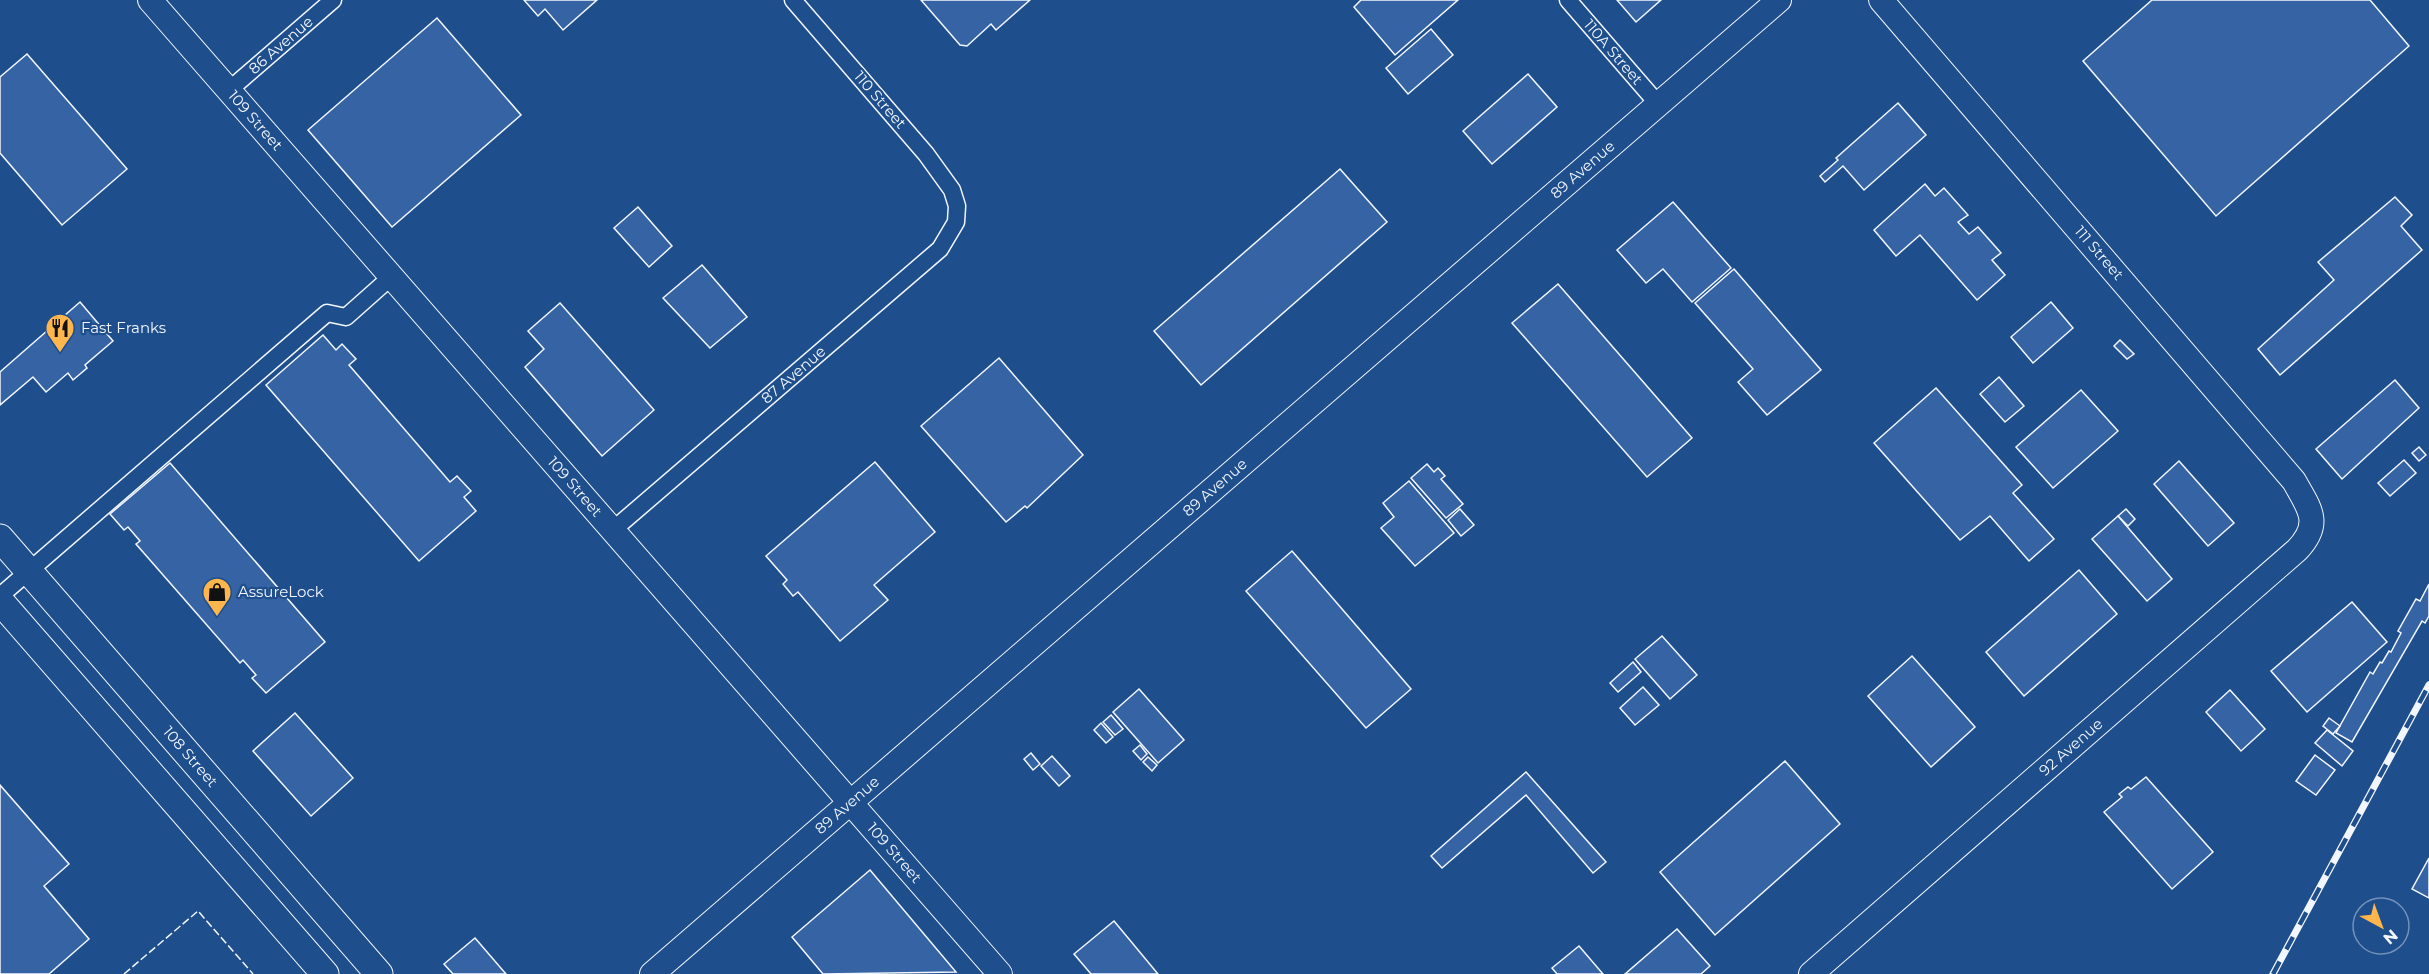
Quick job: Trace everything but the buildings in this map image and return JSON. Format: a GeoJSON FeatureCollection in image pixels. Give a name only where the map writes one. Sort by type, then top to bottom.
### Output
{"type":"FeatureCollection","features":[{"type":"Feature","properties":{"kind":"main road","name":"108 Street"},"geometry":{"type":"LineString","coordinates":[[0,538],[380,974]]}},
{"type":"Feature","properties":{"kind":"main road"},"geometry":{"type":"LineString","coordinates":[[0,601],[325,974]]}},
{"type":"Feature","properties":{"kind":"street","name":"109 Street"},"geometry":{"type":"LineString","coordinates":[[150,0],[1000,974]]}},
{"type":"Feature","properties":{"kind":"street","name":"86 Avenue"},"geometry":{"type":"LineString","coordinates":[[228,90],[333,0]]}},
{"type":"Feature","properties":{"kind":"street","name":"110 Street"},"geometry":{"type":"LineString","coordinates":[[793,0],[927,154],[952,190],[957,206]]}},
{"type":"Feature","properties":{"kind":"street","name":"110A Street"},"geometry":{"type":"LineString","coordinates":[[1568,0],[1658,104]]}},
{"type":"Feature","properties":{"kind":"street","name":"89 Avenue"},"geometry":{"type":"LineString","coordinates":[[652,974],[848,802],[1779,0]]}},
{"type":"Feature","properties":{"kind":"street","name":"111 Street"},"geometry":{"type":"LineString","coordinates":[[1881,0],[2294,481],[2311,511]]}},
{"type":"Feature","properties":{"kind":"street","name":"87 Avenue"},"geometry":{"type":"LineString","coordinates":[[613,530],[940,249],[956,222],[957,206]]}},
{"type":"Feature","properties":{"kind":"street"},"geometry":{"type":"LineString","coordinates":[[0,596],[327,313],[346,317],[391,277]]}},
{"type":"Feature","properties":{"kind":"street","name":"92 Avenue"},"geometry":{"type":"LineString","coordinates":[[1811,974],[2297,550],[2309,538],[2313,524],[2311,511]]}},
{"type":"Feature","properties":{"kind":"railway"},"geometry":{"type":"LineString","coordinates":[[2273,974],[2429,685]]}},
{"type":"Feature","properties":{"kind":"fence"},"geometry":{"type":"LineString","coordinates":[[124,974],[198,911],[253,974]]}},
{"type":"Feature","properties":{"kind":"place","name":"Fast Franks"},"geometry":{"type":"Point","coordinates":[60,354]}},
{"type":"Feature","properties":{"kind":"place","name":"AssureLock"},"geometry":{"type":"Point","coordinates":[217,618]}}]}
